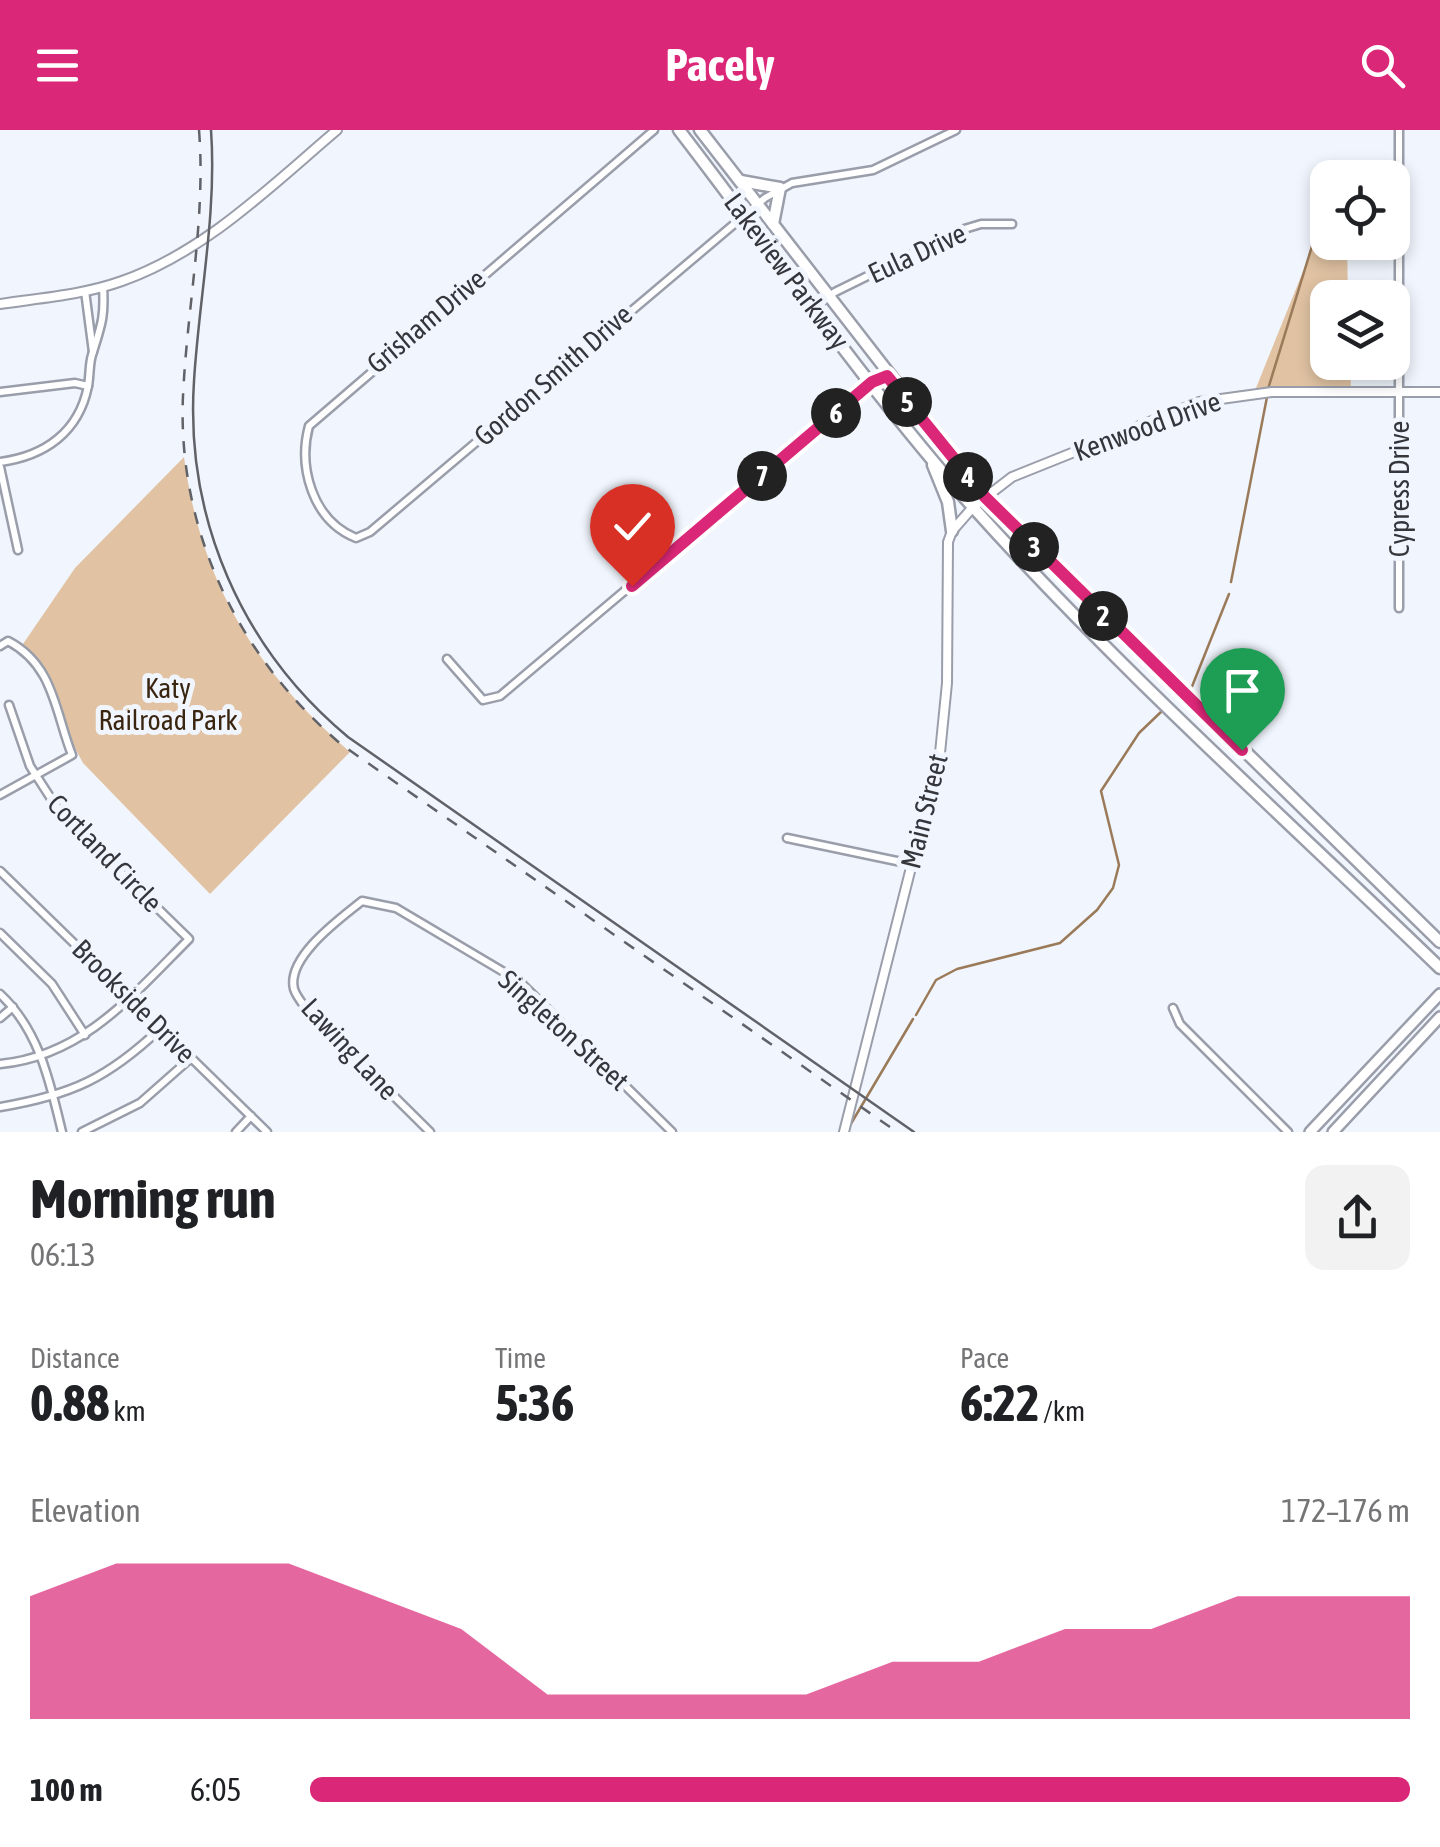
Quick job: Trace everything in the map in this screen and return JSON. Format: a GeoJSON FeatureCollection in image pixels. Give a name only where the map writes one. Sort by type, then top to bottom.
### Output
{"type":"FeatureCollection","features":[{"type":"Feature","properties":{"kind":"main road","name":"Lakeview Parkway"},"geometry":{"type":"LineString","coordinates":[[680,130],[928,456],[973,507],[1113,652],[1440,968]]}},
{"type":"Feature","properties":{"kind":"main road","name":"Lakeview Parkway"},"geometry":{"type":"LineString","coordinates":[[700,130],[985,497],[1440,942]]}},
{"type":"Feature","properties":{"kind":"main road"},"geometry":{"type":"LineString","coordinates":[[740,180],[780,188],[772,224]]}},
{"type":"Feature","properties":{"kind":"main road"},"geometry":{"type":"LineString","coordinates":[[872,382],[884,371]]}},
{"type":"Feature","properties":{"kind":"main road"},"geometry":{"type":"LineString","coordinates":[[928,456],[948,502],[952,531]]}},
{"type":"Feature","properties":{"kind":"main road"},"geometry":{"type":"LineString","coordinates":[[1113,652],[1126,638]]}},
{"type":"Feature","properties":{"kind":"main road"},"geometry":{"type":"LineString","coordinates":[[1229,764],[1242,750]]}},
{"type":"Feature","properties":{"kind":"main road"},"geometry":{"type":"LineString","coordinates":[[1327,859],[1339,845]]}},
{"type":"Feature","properties":{"kind":"main road"},"geometry":{"type":"LineString","coordinates":[[1310,1132],[1440,994]]}},
{"type":"Feature","properties":{"kind":"main road"},"geometry":{"type":"LineString","coordinates":[[1332,1132],[1440,1018]]}},
{"type":"Feature","properties":{"kind":"street"},"geometry":{"type":"LineString","coordinates":[[0,304],[86,291],[146,270],[216,230],[337,130]]}},
{"type":"Feature","properties":{"kind":"street","name":"Grisham Drive"},"geometry":{"type":"LineString","coordinates":[[362,537],[348,534],[310,488],[303,452],[309,426],[654,130]]}},
{"type":"Feature","properties":{"kind":"street","name":"Gordon Smith Drive"},"geometry":{"type":"LineString","coordinates":[[362,537],[757,203],[780,188],[816,177],[873,170],[956,130]]}},
{"type":"Feature","properties":{"kind":"street","name":"Cypress Drive"},"geometry":{"type":"LineString","coordinates":[[1399,130],[1400,608]]}},
{"type":"Feature","properties":{"kind":"street","name":"Eula Drive"},"geometry":{"type":"LineString","coordinates":[[814,308],[827,297],[960,230],[981,224],[1012,224]]}},
{"type":"Feature","properties":{"kind":"street"},"geometry":{"type":"LineString","coordinates":[[93,352],[102,337],[105,317],[102,287]]}},
{"type":"Feature","properties":{"kind":"street"},"geometry":{"type":"LineString","coordinates":[[18,550],[0,464],[30,456],[60,438],[76,418],[88,386],[93,352],[86,291]]}},
{"type":"Feature","properties":{"kind":"street"},"geometry":{"type":"LineString","coordinates":[[446,660],[488,702],[500,696],[872,382]]}},
{"type":"Feature","properties":{"kind":"street"},"geometry":{"type":"LineString","coordinates":[[0,392],[75,383],[88,386]]}},
{"type":"Feature","properties":{"kind":"street","name":"Kenwood Drive"},"geometry":{"type":"LineString","coordinates":[[985,497],[1012,477],[1199,402],[1256,393],[1440,392]]}},
{"type":"Feature","properties":{"kind":"street"},"geometry":{"type":"LineString","coordinates":[[952,531],[985,497]]}},
{"type":"Feature","properties":{"kind":"street","name":"Main Street"},"geometry":{"type":"LineString","coordinates":[[844,1132],[936,772],[945,719],[952,531]]}},
{"type":"Feature","properties":{"kind":"street"},"geometry":{"type":"LineString","coordinates":[[0,646],[8,641],[18,646],[49,679],[72,756],[0,795]]}},
{"type":"Feature","properties":{"kind":"street","name":"Cortland Circle"},"geometry":{"type":"LineString","coordinates":[[10,704],[35,775],[61,814],[189,939],[131,997]]}},
{"type":"Feature","properties":{"kind":"street"},"geometry":{"type":"LineString","coordinates":[[787,838],[912,864]]}},
{"type":"Feature","properties":{"kind":"street","name":"Brookside Drive"},"geometry":{"type":"LineString","coordinates":[[0,871],[267,1132]]}},
{"type":"Feature","properties":{"kind":"street","name":"Singleton Street"},"geometry":{"type":"LineString","coordinates":[[302,958],[362,900],[396,908],[519,982],[672,1131]]}},
{"type":"Feature","properties":{"kind":"street"},"geometry":{"type":"LineString","coordinates":[[0,933],[52,984],[85,1036]]}},
{"type":"Feature","properties":{"kind":"street","name":"Lawing Lane"},"geometry":{"type":"LineString","coordinates":[[302,958],[294,972],[294,989],[306,1010],[430,1132]]}},
{"type":"Feature","properties":{"kind":"street"},"geometry":{"type":"LineString","coordinates":[[0,994],[29,1027],[41,1055],[62,1132]]}},
{"type":"Feature","properties":{"kind":"street"},"geometry":{"type":"LineString","coordinates":[[0,1064],[41,1055],[85,1036],[131,997]]}},
{"type":"Feature","properties":{"kind":"street"},"geometry":{"type":"LineString","coordinates":[[0,1018],[14,1007]]}},
{"type":"Feature","properties":{"kind":"street"},"geometry":{"type":"LineString","coordinates":[[1173,1008],[1180,1024],[1288,1132]]}},
{"type":"Feature","properties":{"kind":"street"},"geometry":{"type":"LineString","coordinates":[[0,1107],[54,1098],[98,1080],[162,1028]]}},
{"type":"Feature","properties":{"kind":"street"},"geometry":{"type":"LineString","coordinates":[[82,1132],[140,1103],[191,1058]]}},
{"type":"Feature","properties":{"kind":"street"},"geometry":{"type":"LineString","coordinates":[[236,1132],[251,1116]]}},
{"type":"Feature","properties":{"kind":"green space"},"geometry":{"type":"Polygon","coordinates":[[[1310,254],[1310,260],[1347,260],[1348,280],[1310,280],[1310,380],[1351,380],[1351,389],[1256,388],[1310,254]]]}},
{"type":"Feature","properties":{"kind":"green space","name":"Katy Railroad Park"},"geometry":{"type":"Polygon","coordinates":[[[184,457],[204,545],[238,621],[286,689],[350,752],[210,894],[83,763],[63,726],[49,675],[23,644],[75,568],[184,457]]]}},
{"type":"Feature","properties":{"kind":"waterway"},"geometry":{"type":"LineString","coordinates":[[1268,389],[1310,253]]}},
{"type":"Feature","properties":{"kind":"waterway"},"geometry":{"type":"LineString","coordinates":[[1231,582],[1267,397]]}},
{"type":"Feature","properties":{"kind":"waterway"},"geometry":{"type":"LineString","coordinates":[[1191,689],[1229,594]]}},
{"type":"Feature","properties":{"kind":"waterway"},"geometry":{"type":"LineString","coordinates":[[916,1015],[936,980],[957,969],[1060,943],[1097,910],[1113,888],[1119,865],[1101,791],[1139,733],[1162,711]]}},
{"type":"Feature","properties":{"kind":"waterway"},"geometry":{"type":"LineString","coordinates":[[849,1127],[913,1019]]}},
{"type":"Feature","properties":{"kind":"tram line"},"geometry":{"type":"LineString","coordinates":[[211,130],[210,224],[194,381],[199,482],[228,578],[250,622],[278,664],[348,737],[914,1132]]}},
{"type":"Feature","properties":{"kind":"railway"},"geometry":{"type":"LineString","coordinates":[[199,130],[200,196],[185,363],[184,447],[191,496],[204,544],[245,633],[273,673],[342,745],[897,1132]]}},
{"type":"Feature","properties":{"kind":"route"},"geometry":{"type":"LineString","coordinates":[[632,586],[872,382],[887,376],[985,497],[1242,750]]}}]}
